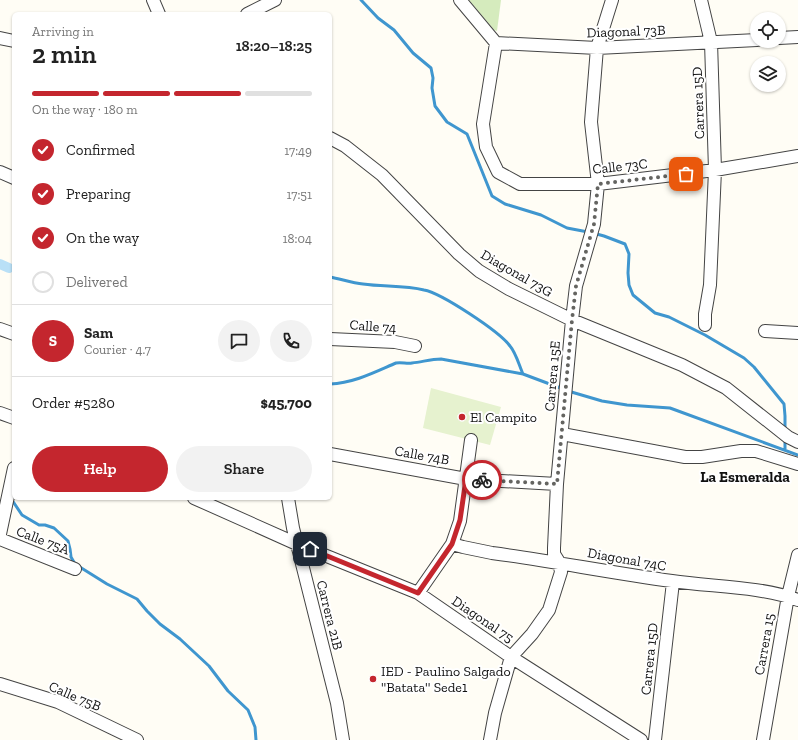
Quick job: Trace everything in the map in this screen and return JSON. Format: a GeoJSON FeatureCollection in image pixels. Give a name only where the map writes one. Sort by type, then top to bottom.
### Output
{"type":"FeatureCollection","features":[{"type":"Feature","properties":{"kind":"street"},"geometry":{"type":"LineString","coordinates":[[153,0],[157,12]]}},
{"type":"Feature","properties":{"kind":"street"},"geometry":{"type":"LineString","coordinates":[[251,12],[275,0]]}},
{"type":"Feature","properties":{"kind":"street"},"geometry":{"type":"LineString","coordinates":[[460,0],[496,42]]}},
{"type":"Feature","properties":{"kind":"street","name":"Carrera 15E"},"geometry":{"type":"LineString","coordinates":[[490,740],[495,713],[511,657],[532,634],[549,610],[561,572],[559,562],[554,554],[557,484],[566,383],[576,286],[593,227],[598,184],[591,122],[598,48],[612,0]]}},
{"type":"Feature","properties":{"kind":"street","name":"Carrera 15D"},"geometry":{"type":"LineString","coordinates":[[701,0],[711,42],[715,170],[710,285],[705,314],[705,325]]}},
{"type":"Feature","properties":{"kind":"street"},"geometry":{"type":"LineString","coordinates":[[786,38],[798,37]]}},
{"type":"Feature","properties":{"kind":"street"},"geometry":{"type":"LineString","coordinates":[[0,38],[12,41]]}},
{"type":"Feature","properties":{"kind":"street","name":"Diagonal 73B"},"geometry":{"type":"LineString","coordinates":[[496,42],[598,48],[750,40]]}},
{"type":"Feature","properties":{"kind":"street","name":"Calle 73C"},"geometry":{"type":"LineString","coordinates":[[496,42],[483,124],[486,147],[498,172],[520,184],[598,184],[715,170],[798,156]]}},
{"type":"Feature","properties":{"kind":"street","name":"Diagonal 73G"},"geometry":{"type":"LineString","coordinates":[[332,139],[345,146],[382,175],[460,254],[479,270],[509,289],[572,320],[682,365],[726,388],[789,437]]}},
{"type":"Feature","properties":{"kind":"street"},"geometry":{"type":"LineString","coordinates":[[0,172],[12,177]]}},
{"type":"Feature","properties":{"kind":"street"},"geometry":{"type":"LineString","coordinates":[[0,329],[12,333]]}},
{"type":"Feature","properties":{"kind":"street"},"geometry":{"type":"LineString","coordinates":[[765,331],[798,333]]}},
{"type":"Feature","properties":{"kind":"street","name":"Calle 74"},"geometry":{"type":"LineString","coordinates":[[332,339],[395,342],[415,346]]}},
{"type":"Feature","properties":{"kind":"street"},"geometry":{"type":"LineString","coordinates":[[0,412],[12,417]]}},
{"type":"Feature","properties":{"kind":"street"},"geometry":{"type":"LineString","coordinates":[[562,434],[685,457],[702,457],[741,451],[756,451],[798,464]]}},
{"type":"Feature","properties":{"kind":"street"},"geometry":{"type":"LineString","coordinates":[[418,593],[452,544],[460,520],[471,440]]}},
{"type":"Feature","properties":{"kind":"street","name":"Calle 74B"},"geometry":{"type":"LineString","coordinates":[[332,454],[466,479],[557,484]]}},
{"type":"Feature","properties":{"kind":"street"},"geometry":{"type":"LineString","coordinates":[[0,534],[12,477]]}},
{"type":"Feature","properties":{"kind":"street","name":"Diagonal 75"},"geometry":{"type":"LineString","coordinates":[[198,500],[297,544],[418,593],[511,657],[642,740]]}},
{"type":"Feature","properties":{"kind":"street","name":"Carrera 21B"},"geometry":{"type":"LineString","coordinates":[[288,500],[293,528],[337,704],[343,740]]}},
{"type":"Feature","properties":{"kind":"street","name":"Calle 75A"},"geometry":{"type":"LineString","coordinates":[[0,539],[75,569]]}},
{"type":"Feature","properties":{"kind":"street","name":"Diagonal 74C"},"geometry":{"type":"LineString","coordinates":[[452,544],[492,553],[559,562],[673,582],[739,588],[793,598]]}},
{"type":"Feature","properties":{"kind":"street","name":"Carrera 15"},"geometry":{"type":"LineString","coordinates":[[763,740],[793,598],[798,555]]}},
{"type":"Feature","properties":{"kind":"street","name":"Carrera 15D"},"geometry":{"type":"LineString","coordinates":[[655,740],[673,582]]}},
{"type":"Feature","properties":{"kind":"street","name":"Calle 75B"},"geometry":{"type":"LineString","coordinates":[[0,684],[58,702],[137,740]]}},
{"type":"Feature","properties":{"kind":"green space"},"geometry":{"type":"Polygon","coordinates":[[[469,0],[501,0],[497,31],[494,30],[469,0]]]}},
{"type":"Feature","properties":{"kind":"green space","name":"El Campito"},"geometry":{"type":"Polygon","coordinates":[[[431,388],[501,407],[490,445],[423,428],[431,388]]]}},
{"type":"Feature","properties":{"kind":"waterway"},"geometry":{"type":"LineString","coordinates":[[361,0],[378,18],[394,30],[413,53],[431,68],[435,106],[447,122],[467,134],[492,196],[505,204],[541,215],[567,228],[588,232]]}},
{"type":"Feature","properties":{"kind":"waterway"},"geometry":{"type":"LineString","coordinates":[[593,233],[625,244],[629,254],[629,285],[633,295],[655,313],[669,317],[705,335],[744,358],[754,367],[784,404],[785,429]]}},
{"type":"Feature","properties":{"kind":"waterway"},"geometry":{"type":"LineString","coordinates":[[0,264],[9,268]]}},
{"type":"Feature","properties":{"kind":"waterway"},"geometry":{"type":"LineString","coordinates":[[332,277],[378,286],[416,288],[443,298],[482,322],[504,339],[514,352],[523,374]]}},
{"type":"Feature","properties":{"kind":"waterway"},"geometry":{"type":"LineString","coordinates":[[332,384],[347,382],[396,363],[410,363],[441,359],[523,374],[563,389]]}},
{"type":"Feature","properties":{"kind":"waterway"},"geometry":{"type":"LineString","coordinates":[[568,391],[602,401],[627,405],[670,408],[798,455]]}},
{"type":"Feature","properties":{"kind":"waterway"},"geometry":{"type":"LineString","coordinates":[[785,439],[785,450]]}},
{"type":"Feature","properties":{"kind":"waterway"},"geometry":{"type":"LineString","coordinates":[[12,500],[22,515],[39,525],[54,528],[68,541],[71,557],[75,564],[107,584],[137,599],[160,624],[180,639],[209,666],[228,691],[248,710],[255,727],[256,740]]}},
{"type":"Feature","properties":{"kind":"way so far"},"geometry":{"type":"LineString","coordinates":[[482,480],[557,484],[576,286],[594,224],[598,184],[686,174]]}},
{"type":"Feature","properties":{"kind":"place","name":"El Campito"},"geometry":{"type":"Point","coordinates":[462,417]}},
{"type":"Feature","properties":{"kind":"place","name":"IED - Paulino Salgado \"Batata'' Sede1"},"geometry":{"type":"Point","coordinates":[373,679]}},
{"type":"Feature","properties":{"kind":"district","name":"La Esmeralda"},"geometry":{"type":"Point","coordinates":[745,477]}},
{"type":"Feature","properties":{"kind":"route"},"geometry":{"type":"LineString","coordinates":[[310,549],[418,593],[452,544],[460,520],[466,479],[482,480]]}}]}
